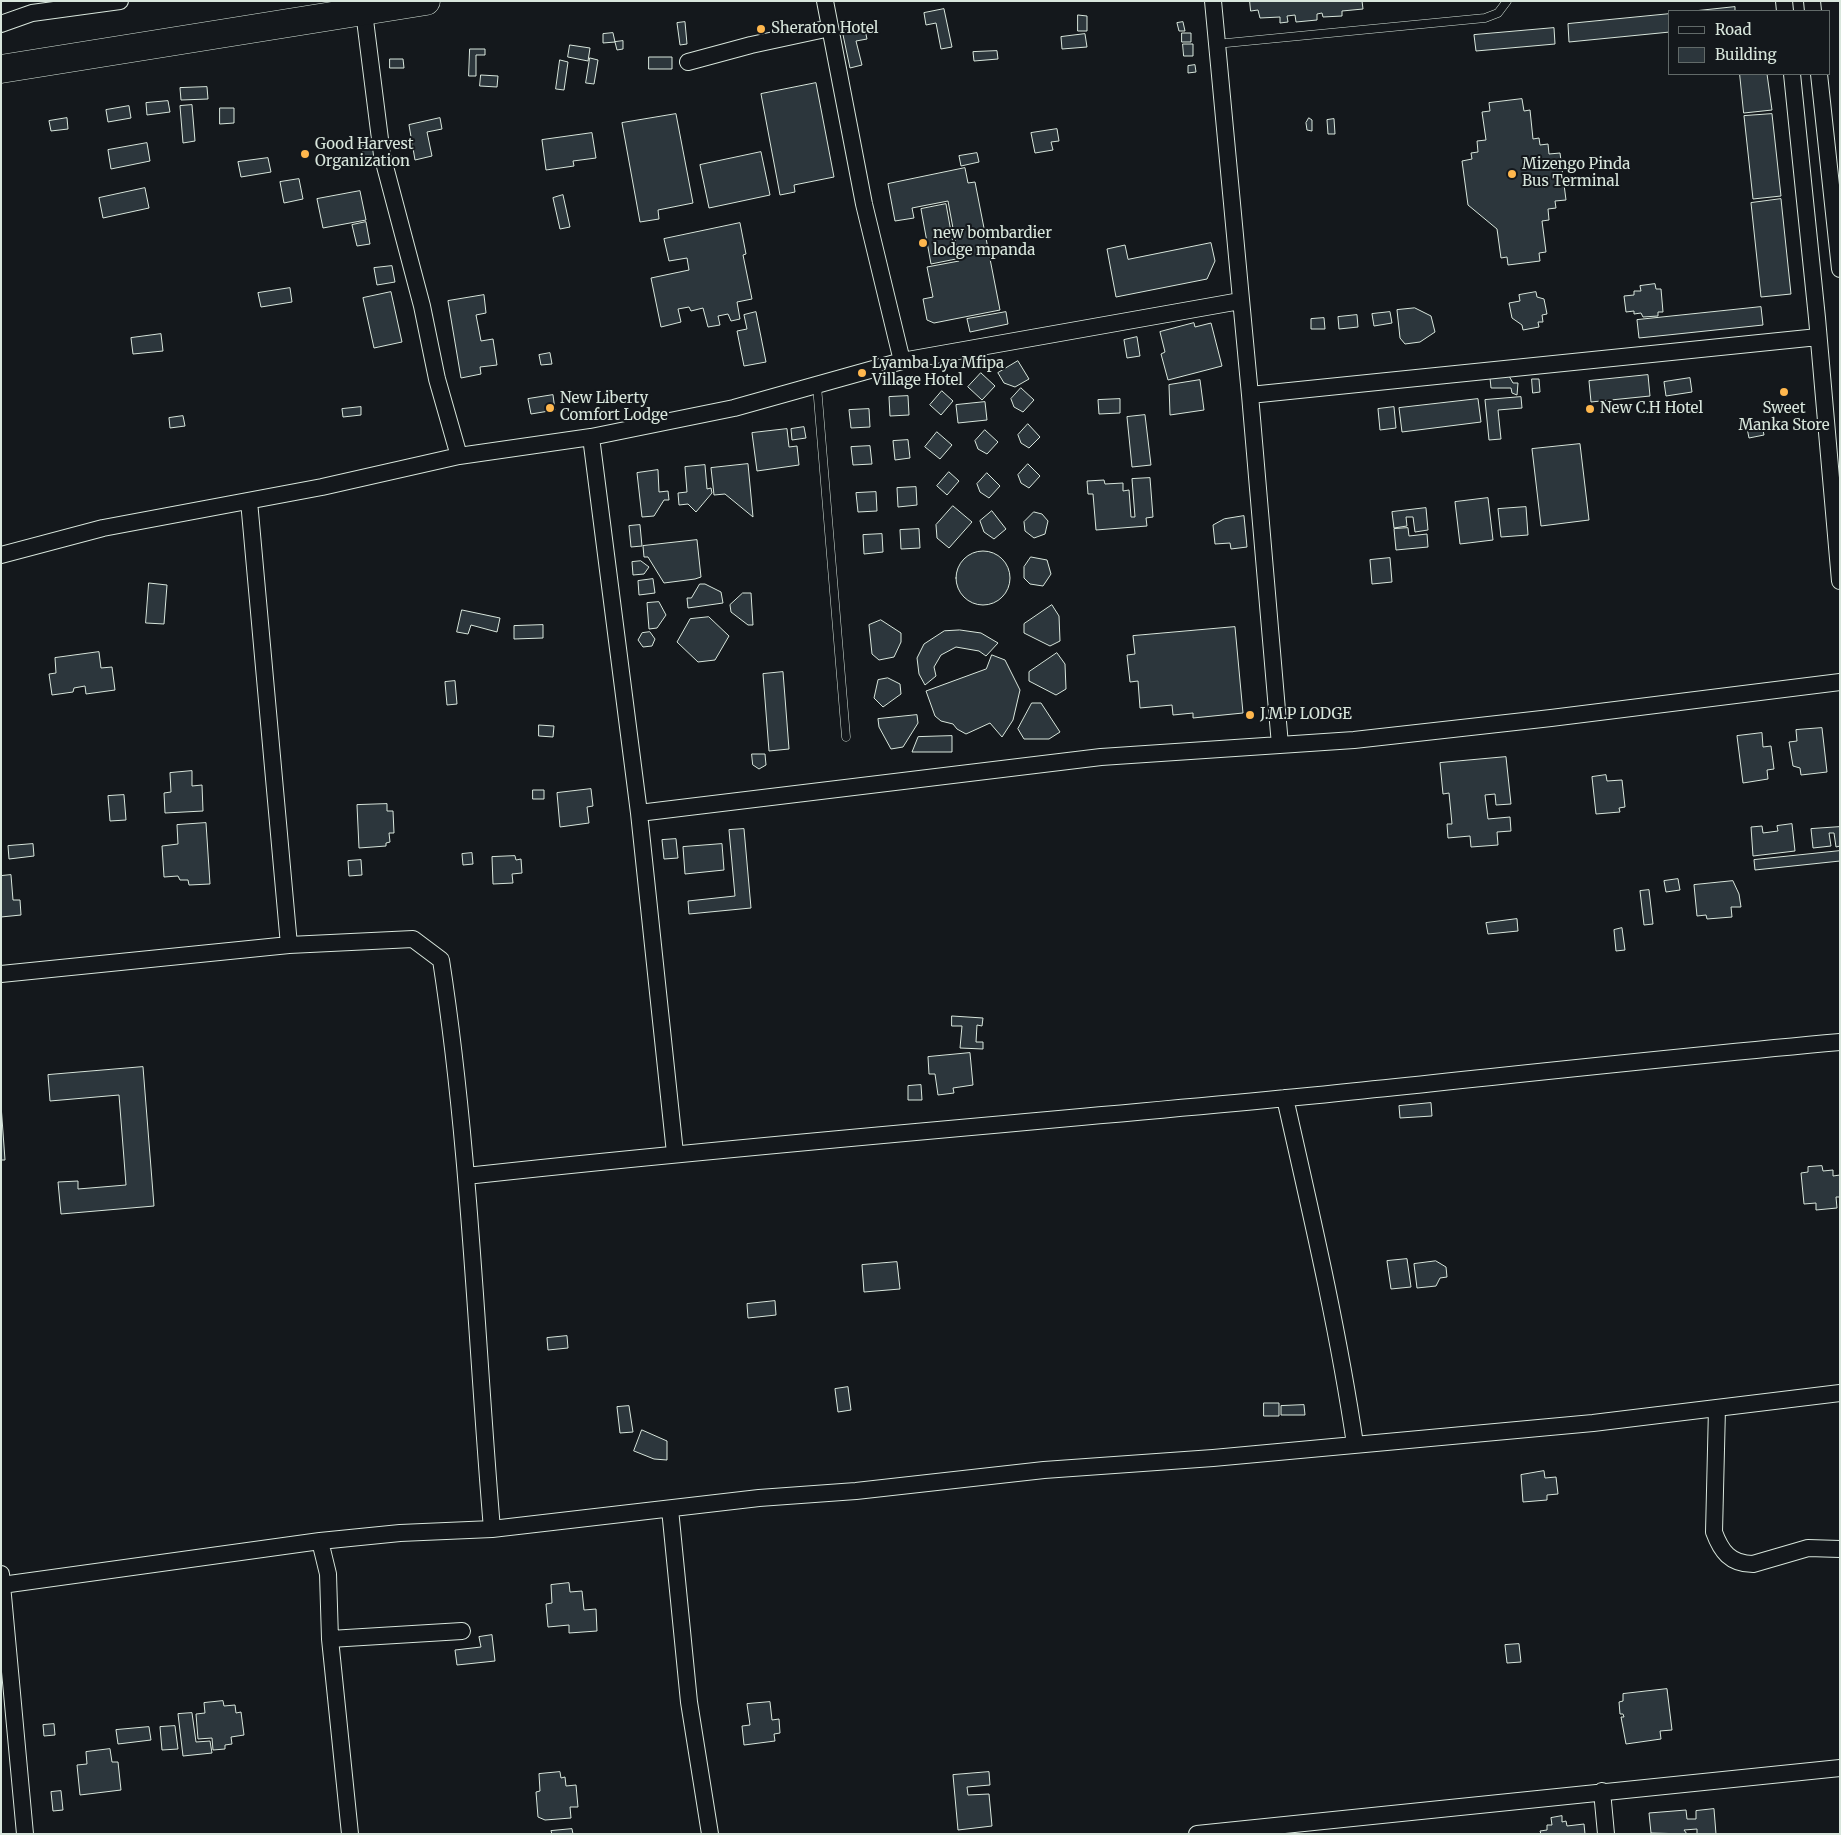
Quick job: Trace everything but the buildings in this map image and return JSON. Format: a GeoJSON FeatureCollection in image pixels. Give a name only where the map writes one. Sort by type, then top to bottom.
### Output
{"type":"FeatureCollection","features":[{"type":"Feature","properties":{"kind":"highway"},"geometry":{"type":"LineString","coordinates":[[1,69],[426,1]]}},
{"type":"Feature","properties":{"kind":"street"},"geometry":{"type":"LineString","coordinates":[[1,24],[30,7],[120,1]]}},
{"type":"Feature","properties":{"kind":"street"},"geometry":{"type":"LineString","coordinates":[[824,1],[864,204],[902,361]]}},
{"type":"Feature","properties":{"kind":"street"},"geometry":{"type":"LineString","coordinates":[[1213,1],[1250,395],[1280,745]]}},
{"type":"Feature","properties":{"kind":"street"},"geometry":{"type":"LineString","coordinates":[[364,12],[382,155],[422,306],[437,379],[459,456]]}},
{"type":"Feature","properties":{"kind":"street"},"geometry":{"type":"LineString","coordinates":[[688,62],[751,45],[830,28]]}},
{"type":"Feature","properties":{"kind":"street"},"geometry":{"type":"LineString","coordinates":[[1792,75],[1840,581]]}},
{"type":"Feature","properties":{"kind":"street"},"geometry":{"type":"LineString","coordinates":[[1819,75],[1840,269]]}},
{"type":"Feature","properties":{"kind":"street"},"geometry":{"type":"LineString","coordinates":[[1,555],[103,528],[249,502],[459,456],[592,437],[734,408],[902,361],[1240,302]]}},
{"type":"Feature","properties":{"kind":"street"},"geometry":{"type":"LineString","coordinates":[[1250,395],[1818,337]]}},
{"type":"Feature","properties":{"kind":"street"},"geometry":{"type":"LineString","coordinates":[[592,437],[639,813],[675,1153]]}},
{"type":"Feature","properties":{"kind":"street"},"geometry":{"type":"LineString","coordinates":[[249,502],[289,945]]}},
{"type":"Feature","properties":{"kind":"street"},"geometry":{"type":"LineString","coordinates":[[639,813],[1101,757],[1280,745],[1551,718],[1840,682]]}},
{"type":"Feature","properties":{"kind":"street"},"geometry":{"type":"LineString","coordinates":[[1,974],[289,945],[413,939],[441,960],[450,1020],[466,1176],[492,1528]]}},
{"type":"Feature","properties":{"kind":"street"},"geometry":{"type":"LineString","coordinates":[[466,1176],[675,1153],[1285,1098],[1593,1065],[1840,1042]]}},
{"type":"Feature","properties":{"kind":"street"},"geometry":{"type":"LineString","coordinates":[[1285,1098],[1326,1279],[1355,1444]]}},
{"type":"Feature","properties":{"kind":"street"},"geometry":{"type":"LineString","coordinates":[[25,1834],[2,1580],[320,1541],[492,1528],[759,1498],[856,1491],[1044,1470],[1213,1458],[1593,1423],[1840,1393]]}},
{"type":"Feature","properties":{"kind":"street"},"geometry":{"type":"LineString","coordinates":[[1717,1408],[1714,1532],[1720,1548],[1726,1556],[1744,1564],[1753,1564],[1808,1548],[1840,1549]]}},
{"type":"Feature","properties":{"kind":"street"},"geometry":{"type":"LineString","coordinates":[[670,1508],[689,1702],[710,1834]]}},
{"type":"Feature","properties":{"kind":"street"},"geometry":{"type":"LineString","coordinates":[[320,1541],[328,1574],[330,1638],[350,1834]]}},
{"type":"Feature","properties":{"kind":"street"},"geometry":{"type":"LineString","coordinates":[[330,1638],[462,1631]]}},
{"type":"Feature","properties":{"kind":"street"},"geometry":{"type":"LineString","coordinates":[[1197,1834],[1840,1768]]}},
{"type":"Feature","properties":{"kind":"street"},"geometry":{"type":"LineString","coordinates":[[1602,1791],[1606,1834]]}},
{"type":"Feature","properties":{"kind":"lane"},"geometry":{"type":"LineString","coordinates":[[1216,44],[1485,18],[1498,13],[1507,1]]}},
{"type":"Feature","properties":{"kind":"lane"},"geometry":{"type":"LineString","coordinates":[[817,386],[846,737]]}},
{"type":"Feature","properties":{"kind":"place","name":"Sheraton Hotel"},"geometry":{"type":"Point","coordinates":[761,29]}},
{"type":"Feature","properties":{"kind":"place","name":"Good Harvest Organization"},"geometry":{"type":"Point","coordinates":[305,154]}},
{"type":"Feature","properties":{"kind":"place","name":"Mizengo Pinda Bus Terminal"},"geometry":{"type":"Point","coordinates":[1512,174]}},
{"type":"Feature","properties":{"kind":"place","name":"new bombardier lodge mpanda"},"geometry":{"type":"Point","coordinates":[923,243]}},
{"type":"Feature","properties":{"kind":"place","name":"Lyamba Lya Mfipa Village Hotel"},"geometry":{"type":"Point","coordinates":[862,373]}},
{"type":"Feature","properties":{"kind":"place","name":"Sweet Manka Store"},"geometry":{"type":"Point","coordinates":[1784,392]}},
{"type":"Feature","properties":{"kind":"place","name":"New Liberty Comfort Lodge"},"geometry":{"type":"Point","coordinates":[550,408]}},
{"type":"Feature","properties":{"kind":"place","name":"New C.H Hotel"},"geometry":{"type":"Point","coordinates":[1590,409]}},
{"type":"Feature","properties":{"kind":"place","name":"J.M.P LODGE"},"geometry":{"type":"Point","coordinates":[1250,715]}}]}
